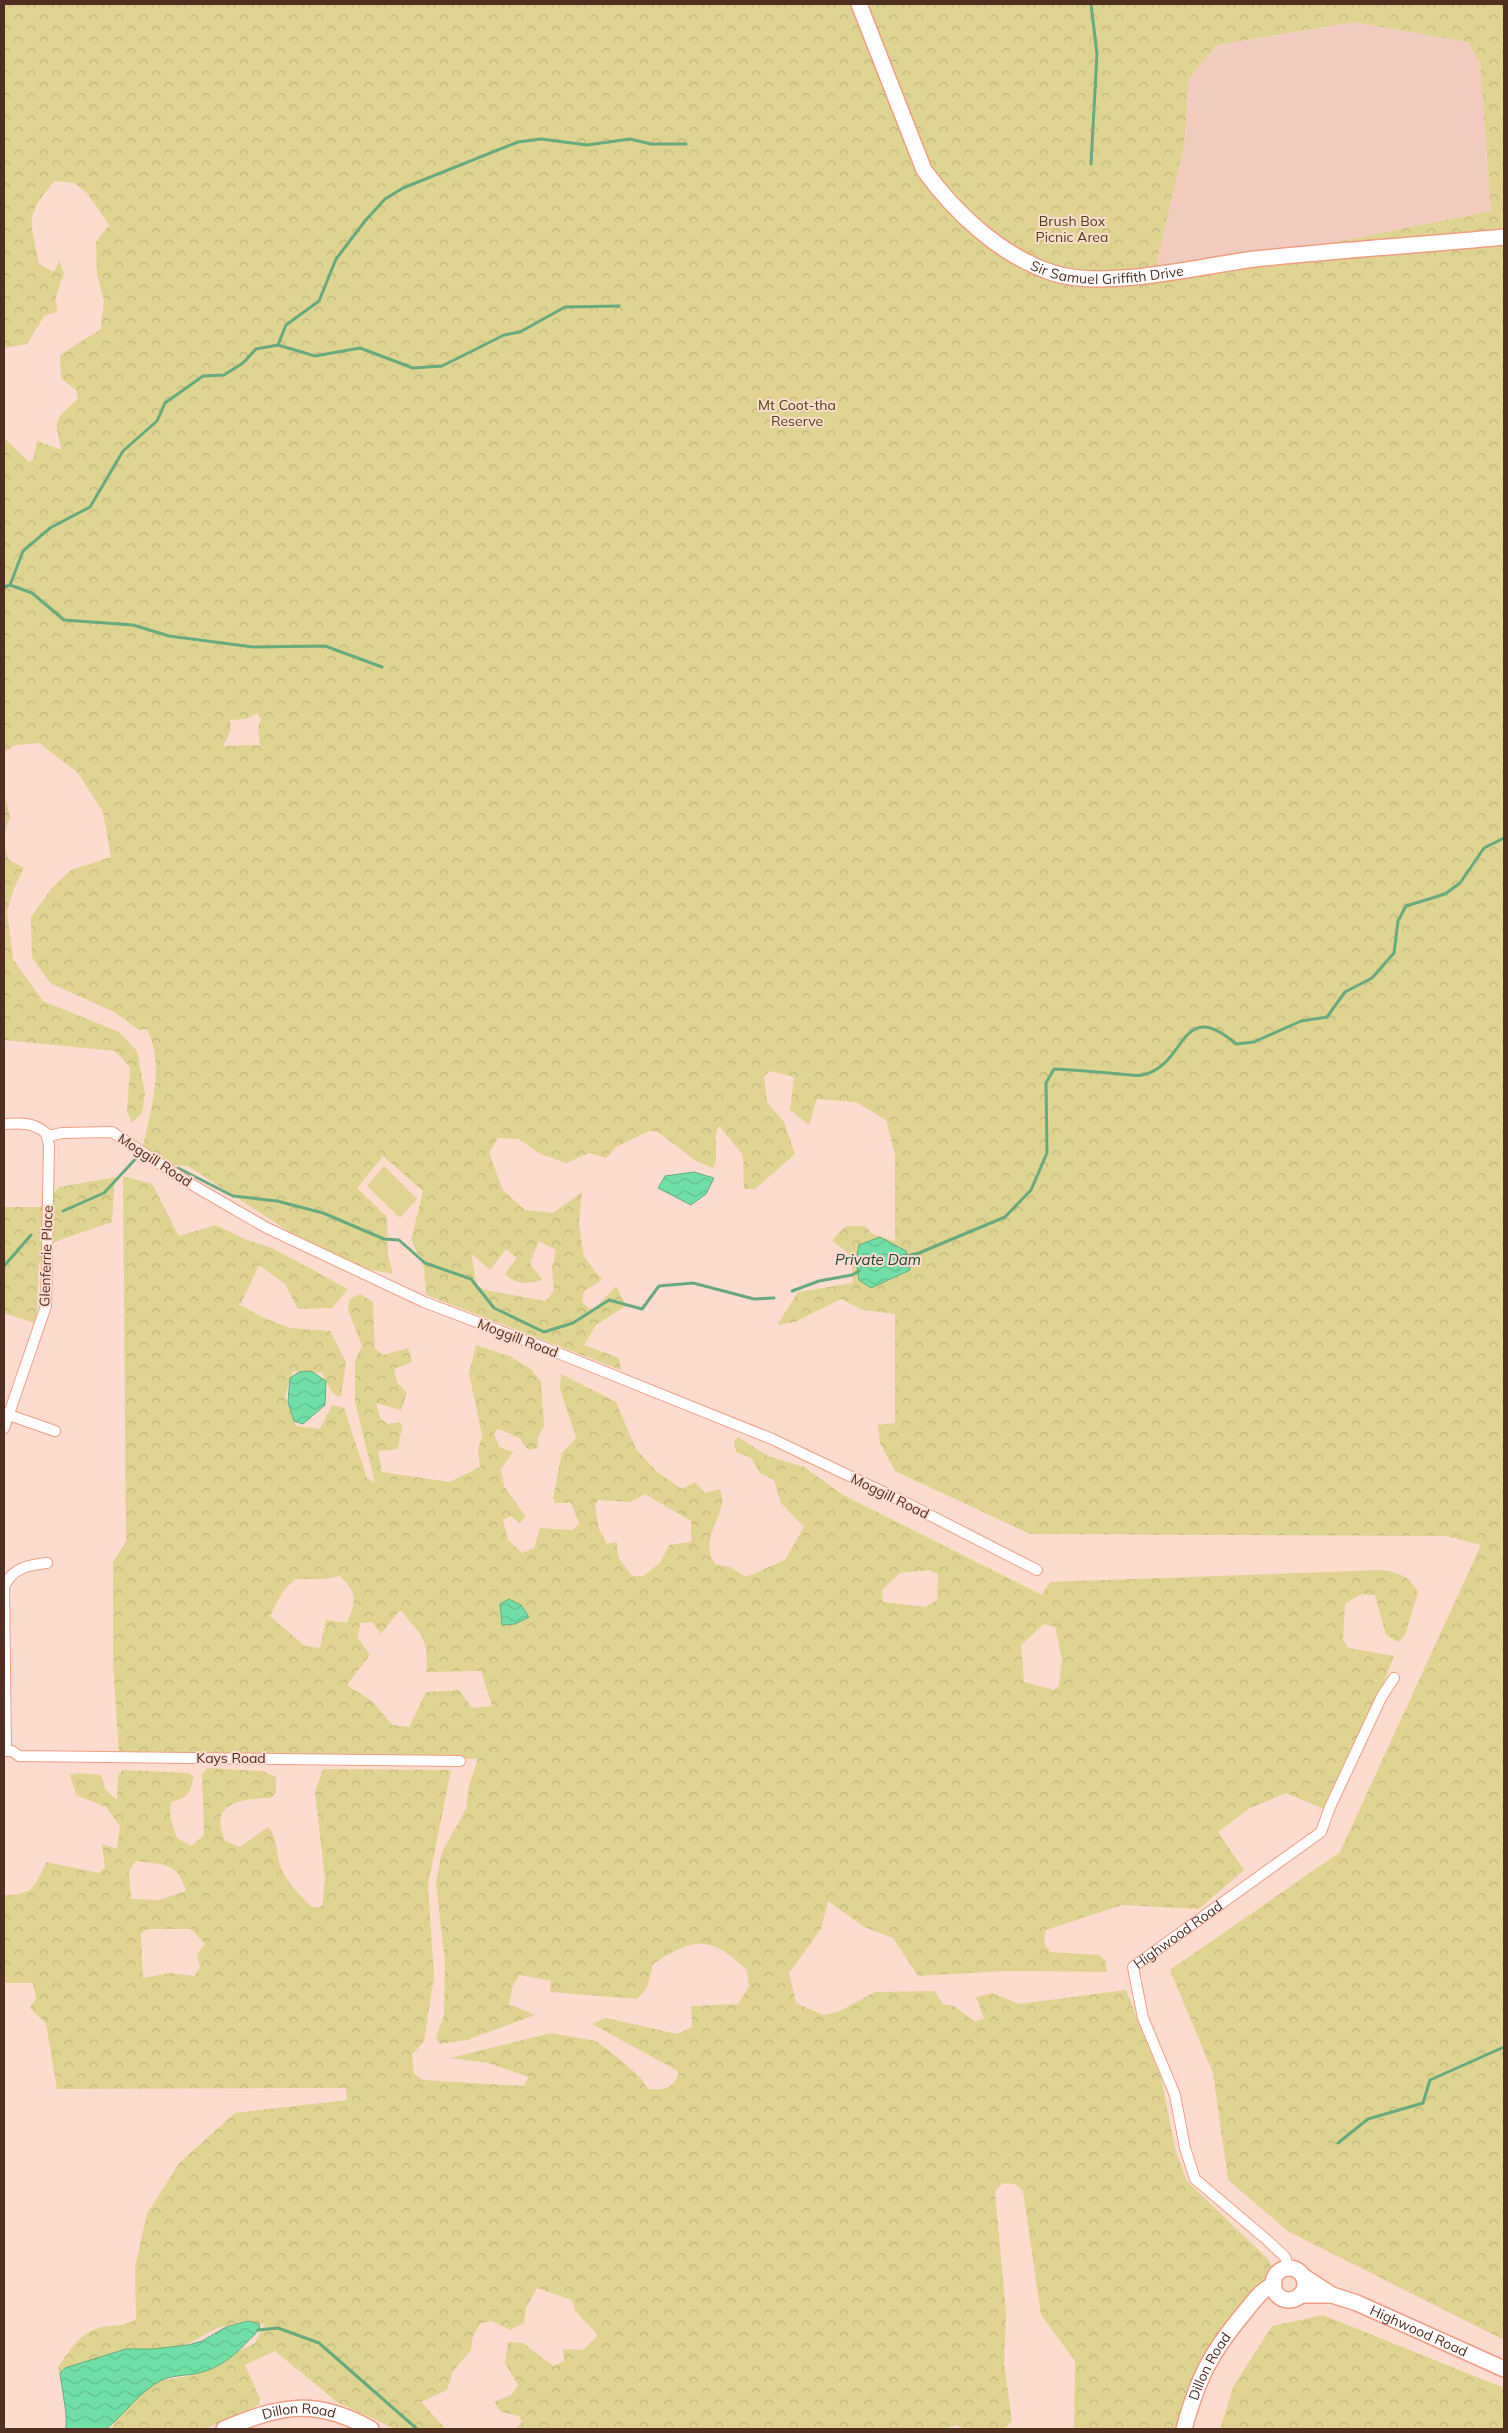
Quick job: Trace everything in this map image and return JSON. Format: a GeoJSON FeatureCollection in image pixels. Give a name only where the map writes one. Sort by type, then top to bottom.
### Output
{"type":"FeatureCollection","features":[{"type":"Feature","properties":{"kind":"main road","name":"Sir Samuel Griffith Drive"},"geometry":{"type":"LineString","coordinates":[[859,4],[924,170],[950,203],[992,238],[1034,265],[1054,273],[1088,278],[1120,277],[1187,271],[1219,263],[1328,251],[1504,237]]}},
{"type":"Feature","properties":{"kind":"main road"},"geometry":{"type":"LineString","coordinates":[[1289,2268],[1296,2269],[1303,2276],[1304,2286],[1300,2295],[1291,2299],[1277,2291],[1279,2271],[1289,2268]]}},
{"type":"Feature","properties":{"kind":"main road","name":"Highwood Road"},"geometry":{"type":"LineString","coordinates":[[1303,2276],[1332,2295],[1357,2303],[1504,2369]]}},
{"type":"Feature","properties":{"kind":"main road","name":"Dillon Road"},"geometry":{"type":"LineString","coordinates":[[1184,2429],[1199,2379],[1225,2336],[1247,2310],[1262,2300],[1273,2296],[1277,2291]]}},
{"type":"Feature","properties":{"kind":"main road","name":"Highwood Road"},"geometry":{"type":"LineString","coordinates":[[1300,2295],[1332,2295]]}},
{"type":"Feature","properties":{"kind":"main road","name":"Dillon Road"},"geometry":{"type":"LineString","coordinates":[[224,2429],[274,2410],[305,2407],[332,2412],[370,2429]]}},
{"type":"Feature","properties":{"kind":"street"},"geometry":{"type":"LineString","coordinates":[[4,1124],[32,1125],[44,1130],[48,1136]]}},
{"type":"Feature","properties":{"kind":"street","name":"Moggill Road"},"geometry":{"type":"LineString","coordinates":[[48,1136],[62,1133],[112,1132],[181,1178],[267,1228],[424,1302],[772,1438],[904,1502],[1037,1570]]}},
{"type":"Feature","properties":{"kind":"street","name":"Glenferrie Place"},"geometry":{"type":"LineString","coordinates":[[4,1428],[46,1306],[48,1136]]}},
{"type":"Feature","properties":{"kind":"street"},"geometry":{"type":"LineString","coordinates":[[9,1415],[55,1431]]}},
{"type":"Feature","properties":{"kind":"street"},"geometry":{"type":"LineString","coordinates":[[5,1751],[4,1587],[9,1576],[23,1568],[47,1563]]}},
{"type":"Feature","properties":{"kind":"street","name":"Highwood Road"},"geometry":{"type":"LineString","coordinates":[[1289,2268],[1286,2257],[1195,2179],[1185,2148],[1175,2095],[1143,2018],[1133,1967],[1321,1832],[1330,1807],[1382,1696],[1394,1678]]}},
{"type":"Feature","properties":{"kind":"street","name":"Kays Road"},"geometry":{"type":"LineString","coordinates":[[5,1751],[12,1751],[19,1756],[95,1758],[460,1761]]}},
{"type":"Feature","properties":{"kind":"shaded area"},"geometry":{"type":"Polygon","coordinates":[[[1354,22],[1469,42],[1480,63],[1491,211],[1326,244],[1155,265],[1184,146],[1189,78],[1217,45],[1354,22]]]}},
{"type":"Feature","properties":{"kind":"green space","name":"Mt Coot-tha Reserve"},"geometry":{"type":"Polygon","coordinates":[[[4,4],[1504,4],[1504,2340],[1289,2232],[1228,2180],[1213,2073],[1170,1970],[1340,1852],[1481,1545],[1446,1536],[1030,1534],[895,1471],[880,1443],[878,1425],[895,1423],[895,1314],[863,1310],[841,1299],[795,1322],[777,1325],[798,1292],[853,1283],[851,1256],[832,1240],[846,1226],[864,1226],[874,1235],[895,1241],[895,1155],[886,1120],[856,1102],[817,1099],[809,1125],[790,1110],[794,1077],[770,1071],[764,1076],[767,1102],[784,1122],[795,1154],[755,1189],[744,1189],[743,1155],[719,1126],[716,1136],[716,1158],[713,1168],[696,1161],[658,1132],[649,1131],[616,1147],[606,1158],[589,1153],[566,1163],[540,1154],[519,1139],[498,1138],[489,1153],[503,1190],[525,1210],[553,1213],[582,1192],[579,1224],[584,1257],[602,1280],[584,1291],[582,1302],[592,1311],[616,1286],[626,1306],[596,1325],[584,1345],[619,1358],[621,1370],[426,1295],[424,1268],[411,1240],[423,1191],[383,1156],[357,1188],[387,1217],[388,1255],[393,1274],[351,1266],[305,1242],[188,1166],[171,1165],[143,1146],[153,1102],[156,1072],[155,1057],[147,1029],[139,1030],[114,1012],[50,983],[32,957],[31,917],[52,888],[71,870],[111,857],[103,812],[78,773],[39,743],[16,745],[4,752],[4,438],[29,462],[33,460],[37,441],[62,450],[57,432],[58,421],[64,411],[78,399],[76,390],[61,378],[60,355],[101,329],[104,300],[97,274],[96,242],[109,225],[87,193],[74,183],[55,181],[38,203],[32,220],[39,264],[54,272],[59,261],[64,273],[56,296],[57,312],[44,316],[27,344],[4,348],[4,4]],[[1354,22],[1217,45],[1189,78],[1184,146],[1156,265],[1326,244],[1491,211],[1480,63],[1468,42],[1354,22]],[[257,713],[246,719],[230,720],[231,730],[223,746],[260,745],[258,728],[261,719],[257,713]],[[539,1241],[530,1263],[542,1280],[522,1283],[509,1278],[505,1274],[517,1258],[506,1249],[490,1270],[471,1253],[477,1286],[485,1290],[546,1301],[554,1291],[552,1268],[556,1250],[539,1241]]]}},
{"type":"Feature","properties":{"kind":"green space"},"geometry":{"type":"Polygon","coordinates":[[[4,792],[10,817],[4,834],[4,792]]]}},
{"type":"Feature","properties":{"kind":"green space"},"geometry":{"type":"Polygon","coordinates":[[[4,834],[9,860],[24,868],[14,888],[7,911],[13,959],[43,1001],[119,1032],[137,1051],[145,1094],[142,1113],[132,1123],[127,1111],[130,1067],[115,1051],[4,1040],[4,834]]]}},
{"type":"Feature","properties":{"kind":"green space"},"geometry":{"type":"Polygon","coordinates":[[[384,1166],[417,1199],[400,1218],[367,1186],[384,1166]]]}},
{"type":"Feature","properties":{"kind":"green space"},"geometry":{"type":"Polygon","coordinates":[[[123,1176],[152,1184],[179,1236],[216,1225],[247,1240],[272,1248],[348,1289],[332,1308],[298,1309],[285,1284],[259,1265],[240,1305],[264,1318],[290,1328],[330,1331],[346,1362],[341,1397],[333,1394],[322,1373],[293,1371],[285,1396],[296,1426],[320,1429],[332,1405],[344,1408],[367,1478],[375,1483],[355,1402],[355,1361],[362,1346],[348,1310],[350,1299],[360,1294],[373,1302],[375,1349],[383,1355],[408,1348],[412,1362],[394,1369],[397,1382],[407,1393],[401,1410],[376,1403],[380,1418],[388,1424],[400,1422],[402,1427],[398,1449],[378,1451],[382,1472],[449,1482],[480,1467],[478,1450],[482,1435],[469,1373],[476,1345],[509,1356],[531,1369],[541,1382],[544,1426],[537,1439],[538,1448],[528,1450],[518,1437],[498,1429],[494,1433],[499,1447],[513,1452],[501,1469],[504,1486],[526,1517],[519,1523],[511,1516],[503,1520],[508,1540],[522,1553],[534,1548],[540,1528],[572,1530],[579,1524],[571,1503],[555,1503],[553,1498],[562,1453],[576,1438],[560,1389],[561,1374],[616,1402],[636,1449],[657,1472],[682,1489],[695,1482],[705,1493],[720,1489],[722,1504],[711,1534],[709,1549],[711,1556],[715,1564],[730,1567],[746,1577],[785,1560],[804,1527],[781,1503],[774,1480],[760,1473],[751,1458],[736,1452],[734,1441],[738,1437],[768,1456],[804,1467],[843,1495],[1042,1595],[1050,1582],[1381,1570],[1393,1572],[1407,1579],[1418,1593],[1405,1635],[1398,1642],[1386,1635],[1375,1595],[1361,1594],[1345,1604],[1343,1639],[1348,1648],[1394,1656],[1367,1725],[1324,1809],[1286,1793],[1250,1808],[1218,1832],[1244,1870],[1199,1909],[1122,1905],[1046,1930],[1044,1943],[1050,1952],[1100,1955],[1106,1962],[1107,1972],[1006,1971],[918,1976],[893,1938],[864,1927],[828,1901],[821,1929],[789,1973],[796,2003],[823,2015],[838,2012],[875,1992],[934,1991],[943,2004],[954,2006],[975,2022],[984,2018],[976,1997],[992,1993],[1019,2004],[1126,1990],[1161,2078],[1176,2152],[1187,2181],[1270,2261],[1271,2269],[1265,2279],[1217,2337],[1193,2378],[1177,2429],[1074,2429],[1075,2361],[1041,2315],[1023,2191],[1015,2184],[1003,2183],[995,2191],[1006,2313],[1004,2363],[1012,2421],[1004,2429],[965,2429],[956,2425],[943,2429],[516,2429],[522,2422],[519,2416],[501,2412],[494,2402],[511,2395],[518,2385],[505,2363],[508,2342],[523,2343],[553,2366],[564,2361],[563,2349],[583,2350],[598,2335],[575,2311],[572,2300],[537,2288],[526,2308],[524,2323],[510,2330],[492,2321],[481,2323],[473,2335],[471,2350],[453,2371],[447,2390],[421,2402],[446,2429],[395,2429],[337,2402],[275,2351],[245,2365],[260,2399],[259,2405],[205,2429],[111,2429],[117,2419],[154,2382],[188,2376],[255,2343],[265,2324],[243,2322],[217,2328],[169,2354],[67,2376],[60,2375],[58,2367],[77,2342],[88,2332],[103,2327],[124,2324],[136,2319],[135,2267],[147,2214],[180,2162],[235,2113],[347,2100],[346,2088],[57,2089],[46,2024],[30,2008],[36,1998],[33,1983],[4,1983],[4,1895],[14,1895],[32,1888],[46,1862],[99,1873],[105,1867],[102,1844],[117,1849],[120,1826],[106,1807],[76,1795],[70,1775],[77,1773],[101,1775],[105,1789],[117,1800],[118,1776],[123,1770],[188,1773],[194,1777],[191,1787],[185,1796],[171,1802],[170,1817],[177,1838],[191,1846],[204,1835],[202,1775],[207,1768],[263,1771],[276,1777],[276,1793],[271,1798],[239,1801],[231,1805],[224,1810],[221,1818],[221,1828],[225,1841],[240,1847],[268,1827],[274,1836],[279,1863],[284,1874],[295,1890],[313,1908],[322,1906],[325,1879],[315,1792],[323,1769],[451,1770],[428,1885],[434,1976],[424,2041],[412,2055],[414,2074],[423,2080],[524,2086],[529,2077],[488,2063],[450,2058],[551,2033],[596,2041],[640,2077],[648,2089],[667,2088],[679,2074],[676,2070],[592,2024],[606,2018],[677,2034],[692,2027],[691,2006],[738,2004],[749,1986],[747,1970],[722,1950],[701,1944],[680,1949],[653,1964],[647,1988],[637,1999],[550,1992],[551,1981],[520,1975],[513,1985],[509,2004],[535,2015],[467,2040],[440,2044],[436,2038],[444,2015],[445,1963],[436,1883],[442,1852],[466,1809],[469,1785],[478,1759],[119,1754],[113,1663],[113,1562],[126,1542],[123,1176]],[[645,1494],[630,1502],[598,1500],[595,1505],[599,1529],[607,1544],[617,1542],[618,1557],[632,1576],[643,1576],[660,1563],[669,1545],[691,1542],[691,1521],[645,1494]],[[929,1570],[900,1573],[882,1590],[883,1602],[925,1607],[937,1600],[938,1574],[929,1570]],[[340,1576],[325,1579],[295,1579],[283,1591],[270,1616],[305,1646],[320,1648],[326,1620],[347,1623],[354,1598],[350,1588],[340,1576]],[[399,1611],[381,1634],[372,1622],[360,1623],[358,1638],[370,1655],[347,1685],[373,1702],[392,1725],[409,1727],[426,1692],[459,1690],[472,1708],[492,1706],[481,1671],[426,1672],[425,1644],[421,1634],[403,1612],[399,1611]],[[1044,1624],[1021,1645],[1024,1682],[1054,1690],[1059,1686],[1062,1659],[1055,1627],[1044,1624]],[[136,1861],[129,1871],[131,1899],[159,1900],[186,1891],[183,1881],[174,1869],[161,1864],[136,1861]],[[148,1929],[141,1933],[143,1978],[170,1973],[194,1976],[200,1968],[197,1954],[205,1944],[191,1929],[148,1929]]]}},
{"type":"Feature","properties":{"kind":"green space"},"geometry":{"type":"Polygon","coordinates":[[[115,1177],[112,1222],[51,1243],[39,1264],[37,1324],[4,1313],[4,1207],[40,1207],[59,1187],[115,1177]]]}},
{"type":"Feature","properties":{"kind":"green space"},"geometry":{"type":"Polygon","coordinates":[[[1323,2315],[1504,2388],[1504,2429],[1220,2429],[1233,2387],[1272,2326],[1323,2315]]]}},
{"type":"Feature","properties":{"kind":"water"},"geometry":{"type":"Polygon","coordinates":[[[694,1172],[714,1178],[706,1194],[691,1205],[658,1188],[665,1176],[694,1172]]]}},
{"type":"Feature","properties":{"kind":"water","name":"Private Dam"},"geometry":{"type":"Polygon","coordinates":[[[880,1237],[906,1251],[910,1270],[871,1288],[859,1280],[856,1260],[859,1245],[880,1237]]]}},
{"type":"Feature","properties":{"kind":"water"},"geometry":{"type":"Polygon","coordinates":[[[311,1371],[326,1381],[325,1405],[303,1424],[294,1421],[288,1402],[290,1378],[299,1372],[311,1371]]]}},
{"type":"Feature","properties":{"kind":"water"},"geometry":{"type":"Polygon","coordinates":[[[509,1599],[521,1605],[529,1617],[515,1624],[502,1625],[500,1604],[509,1599]]]}},
{"type":"Feature","properties":{"kind":"water"},"geometry":{"type":"Polygon","coordinates":[[[248,2321],[259,2324],[260,2329],[239,2350],[217,2366],[198,2373],[160,2381],[145,2391],[106,2429],[66,2429],[66,2413],[60,2373],[65,2368],[126,2349],[153,2349],[188,2345],[202,2341],[226,2327],[248,2321]]]}},
{"type":"Feature","properties":{"kind":"waterway"},"geometry":{"type":"LineString","coordinates":[[1091,4],[1097,54],[1091,164]]}},
{"type":"Feature","properties":{"kind":"waterway"},"geometry":{"type":"LineString","coordinates":[[278,345],[286,325],[319,301],[336,259],[365,221],[385,199],[403,188],[518,142],[541,139],[587,145],[630,139],[651,144],[686,144]]}},
{"type":"Feature","properties":{"kind":"waterway"},"geometry":{"type":"LineString","coordinates":[[10,585],[23,551],[50,528],[90,507],[123,451],[157,421],[165,403],[203,376],[224,375],[243,363],[256,349],[278,345],[315,356],[360,348],[413,368],[442,366],[504,335],[520,332],[565,307],[619,306]]}},
{"type":"Feature","properties":{"kind":"waterway"},"geometry":{"type":"LineString","coordinates":[[4,587],[10,585],[32,593],[64,620],[133,625],[169,636],[253,647],[325,646],[382,667]]}},
{"type":"Feature","properties":{"kind":"waterway"},"geometry":{"type":"LineString","coordinates":[[903,1257],[919,1253],[1005,1217],[1031,1190],[1047,1153],[1046,1083],[1054,1069],[1140,1076],[1157,1069],[1168,1060],[1184,1038],[1193,1030],[1204,1027],[1217,1031],[1236,1044],[1254,1042],[1301,1021],[1327,1017],[1345,992],[1372,978],[1394,953],[1398,921],[1406,906],[1445,894],[1460,883],[1484,848],[1504,838]]}},
{"type":"Feature","properties":{"kind":"waterway"},"geometry":{"type":"LineString","coordinates":[[63,1211],[104,1193],[141,1153]]}},
{"type":"Feature","properties":{"kind":"waterway"},"geometry":{"type":"LineString","coordinates":[[178,1168],[233,1196],[277,1201],[323,1213],[384,1239],[399,1240],[425,1263],[471,1279],[494,1308],[544,1332],[573,1323],[609,1300],[642,1309],[659,1286],[693,1283],[754,1299],[774,1298]]}},
{"type":"Feature","properties":{"kind":"waterway"},"geometry":{"type":"LineString","coordinates":[[4,1266],[31,1235]]}},
{"type":"Feature","properties":{"kind":"waterway"},"geometry":{"type":"LineString","coordinates":[[792,1291],[819,1281],[852,1275],[859,1271]]}},
{"type":"Feature","properties":{"kind":"waterway"},"geometry":{"type":"LineString","coordinates":[[1338,2143],[1368,2119],[1423,2103],[1430,2080],[1504,2047]]}},
{"type":"Feature","properties":{"kind":"waterway"},"geometry":{"type":"LineString","coordinates":[[258,2330],[278,2328],[319,2343],[417,2429]]}},
{"type":"Feature","properties":{"kind":"park label","name":"Brush Box Picnic Area"},"geometry":{"type":"Point","coordinates":[1072,230]}}]}
